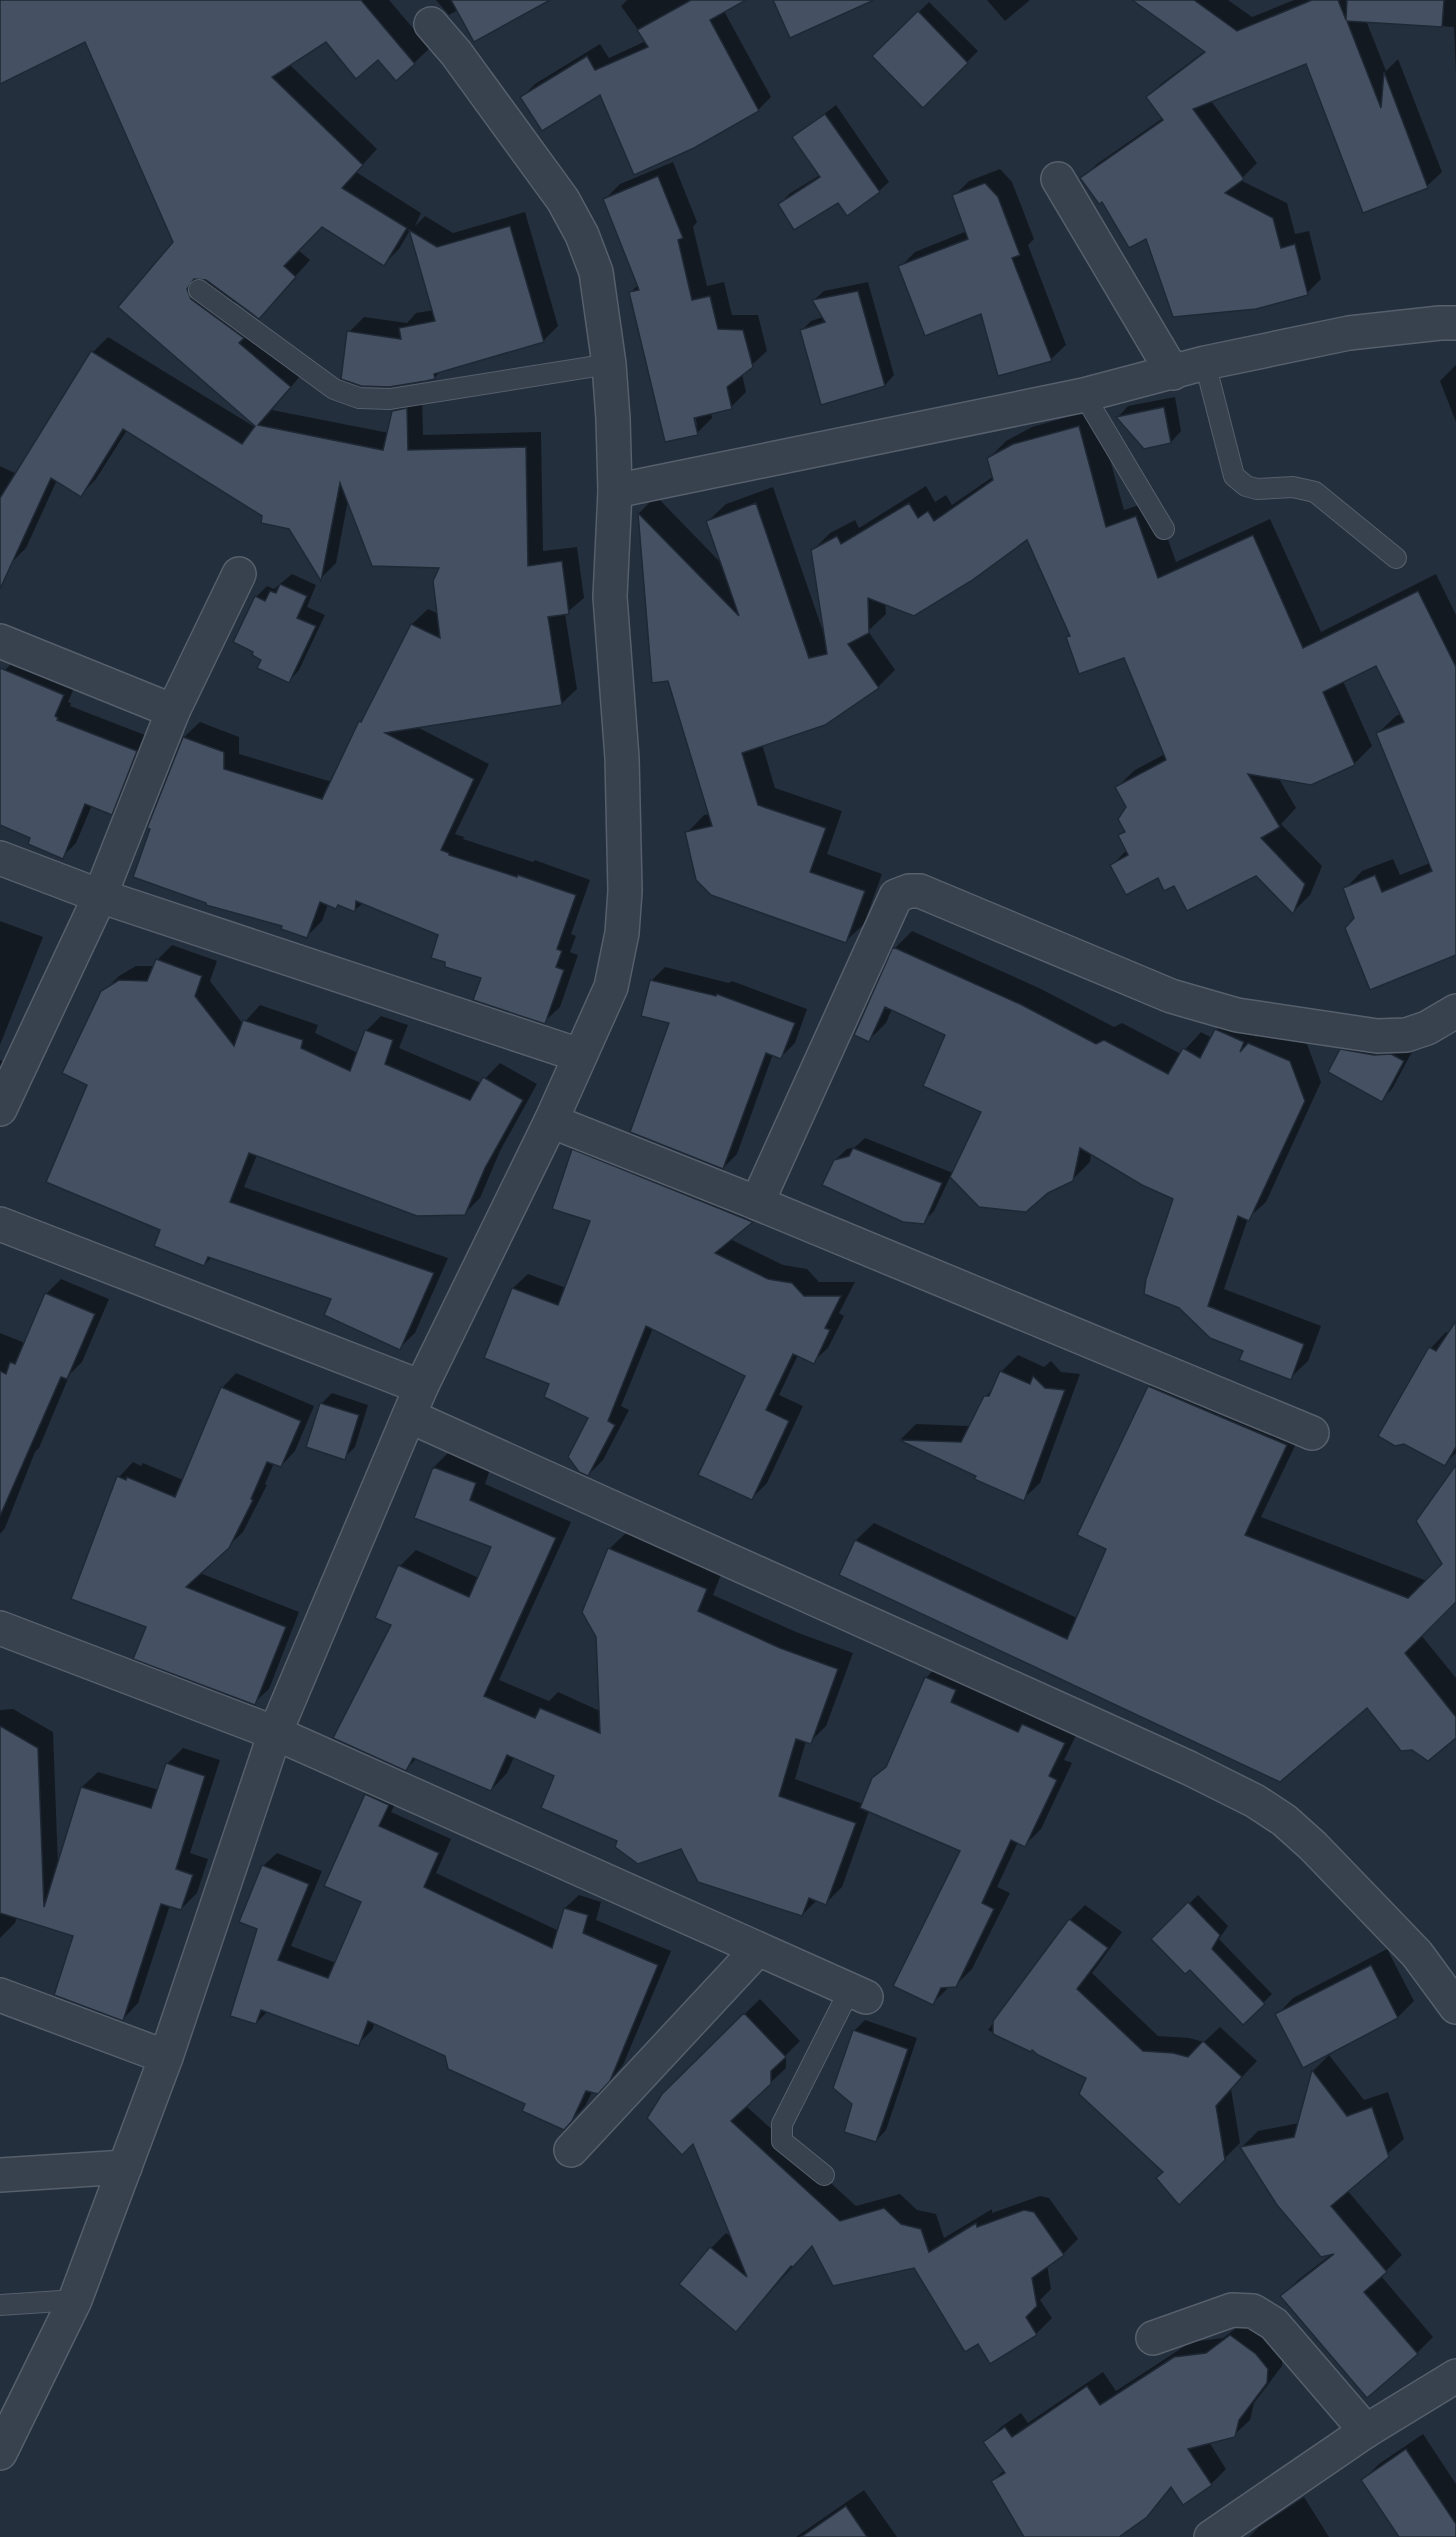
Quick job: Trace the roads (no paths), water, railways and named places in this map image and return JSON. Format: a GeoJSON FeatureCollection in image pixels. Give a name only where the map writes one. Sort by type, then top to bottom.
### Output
{"type":"FeatureCollection","features":[{"type":"Feature","properties":{"kind":"street"},"geometry":{"type":"LineString","coordinates":[[0,2453],[75,2300],[166,2057],[275,1733],[415,1402],[551,1121],[610,987],[622,933],[626,891],[621,758],[610,597],[615,491],[609,364],[596,272],[582,235],[563,200],[456,53],[431,24]]}},
{"type":"Feature","properties":{"kind":"street"},"geometry":{"type":"LineString","coordinates":[[1058,179],[1173,373]]}},
{"type":"Feature","properties":{"kind":"street"},"geometry":{"type":"LineString","coordinates":[[615,491],[1084,395],[1205,363],[1349,333],[1440,322],[1456,323]]}},
{"type":"Feature","properties":{"kind":"street"},"geometry":{"type":"LineString","coordinates":[[0,1109],[100,896],[173,711],[239,574]]}},
{"type":"Feature","properties":{"kind":"street"},"geometry":{"type":"LineString","coordinates":[[0,641],[173,711]]}},
{"type":"Feature","properties":{"kind":"street"},"geometry":{"type":"LineString","coordinates":[[0,858],[100,896],[579,1055]]}},
{"type":"Feature","properties":{"kind":"street"},"geometry":{"type":"LineString","coordinates":[[757,1203],[896,896],[909,891],[920,891],[1171,996],[1238,1015],[1377,1036],[1407,1035],[1426,1028],[1456,1011]]}},
{"type":"Feature","properties":{"kind":"street"},"geometry":{"type":"LineString","coordinates":[[551,1121],[757,1203],[1312,1433]]}},
{"type":"Feature","properties":{"kind":"street"},"geometry":{"type":"LineString","coordinates":[[0,1224],[415,1402],[1256,1801],[1284,1820],[1313,1846],[1417,1954],[1456,2007]]}},
{"type":"Feature","properties":{"kind":"street"},"geometry":{"type":"LineString","coordinates":[[0,1629],[275,1733],[858,1993]]}},
{"type":"Feature","properties":{"kind":"street"},"geometry":{"type":"LineString","coordinates":[[571,2150],[758,1948]]}},
{"type":"Feature","properties":{"kind":"street"},"geometry":{"type":"LineString","coordinates":[[0,1995],[166,2057]]}},
{"type":"Feature","properties":{"kind":"street"},"geometry":{"type":"LineString","coordinates":[[0,2175],[125,2167]]}},
{"type":"Feature","properties":{"kind":"street"},"geometry":{"type":"LineString","coordinates":[[1154,2338],[1232,2310],[1253,2311],[1274,2324],[1365,2431]]}},
{"type":"Feature","properties":{"kind":"street"},"geometry":{"type":"LineString","coordinates":[[1211,2537],[1365,2431],[1456,2376]]}},
{"type":"Feature","properties":{"kind":"lane"},"geometry":{"type":"LineString","coordinates":[[199,290],[334,389],[359,398],[390,399],[609,364]]}},
{"type":"Feature","properties":{"kind":"lane"},"geometry":{"type":"LineString","coordinates":[[1205,363],[1234,476],[1246,486],[1257,489],[1293,487],[1315,492],[1396,558]]}},
{"type":"Feature","properties":{"kind":"lane"},"geometry":{"type":"LineString","coordinates":[[1084,395],[1164,530]]}},
{"type":"Feature","properties":{"kind":"lane"},"geometry":{"type":"LineString","coordinates":[[824,2175],[782,2141],[782,2124],[858,1993]]}},
{"type":"Feature","properties":{"kind":"lane"},"geometry":{"type":"LineString","coordinates":[[0,2306],[75,2300]]}}]}
